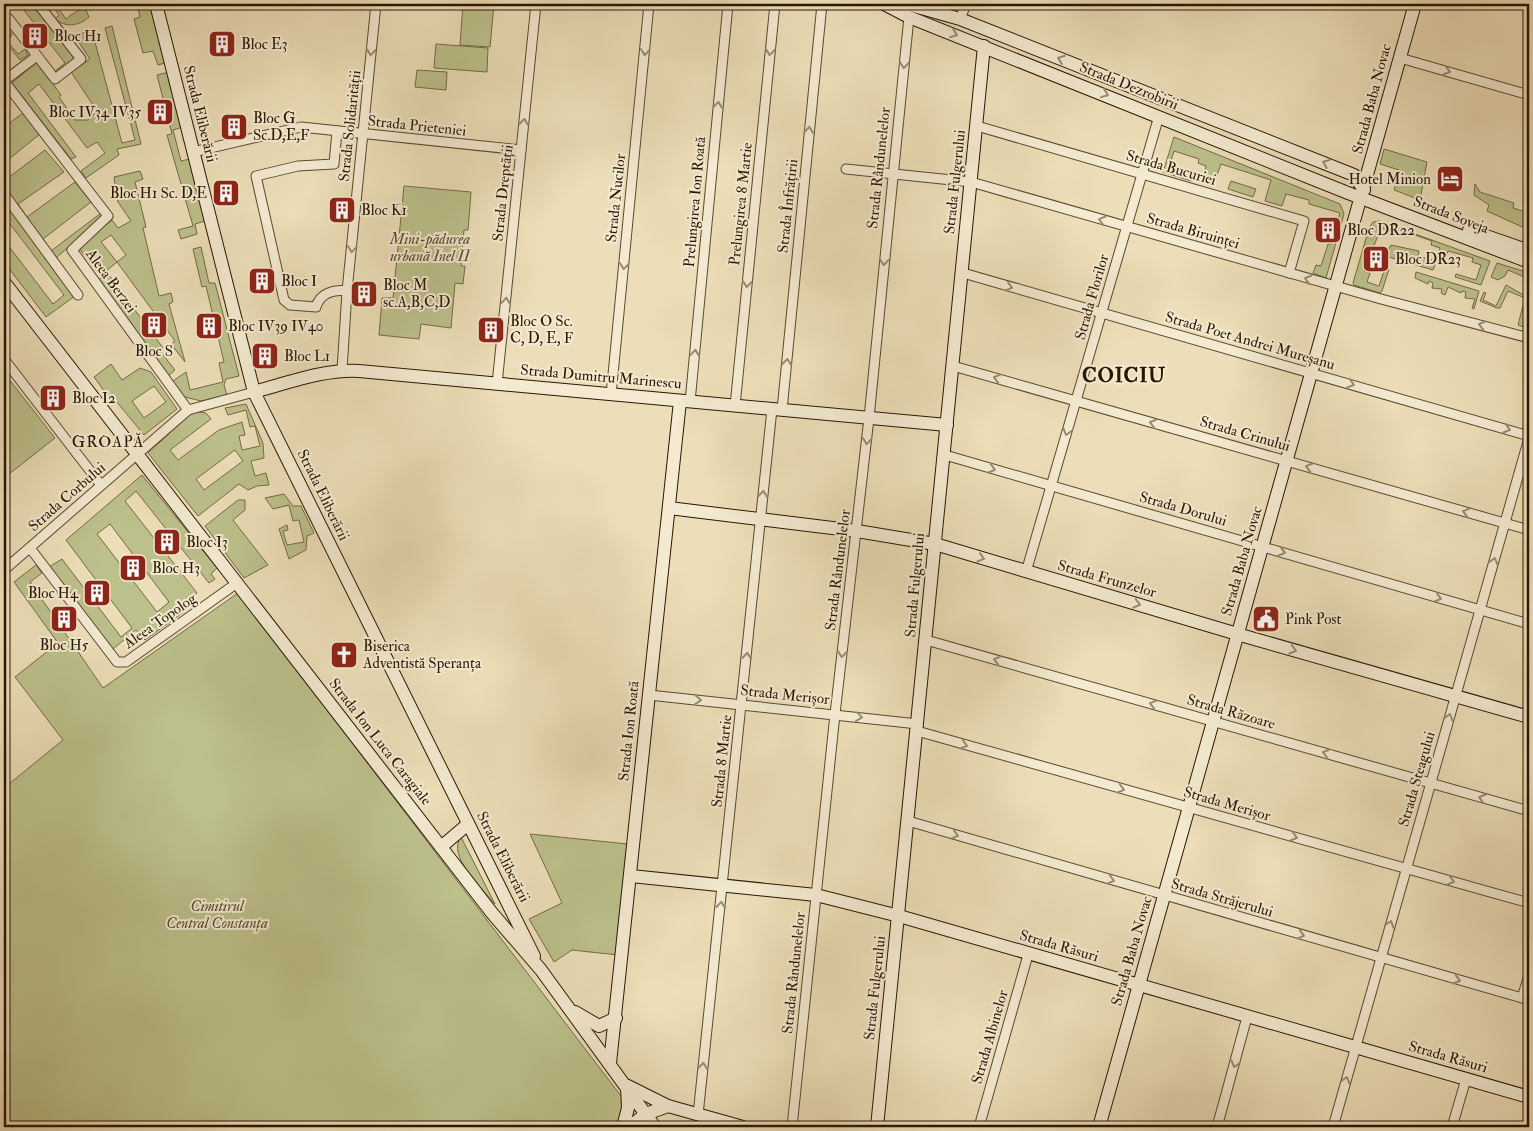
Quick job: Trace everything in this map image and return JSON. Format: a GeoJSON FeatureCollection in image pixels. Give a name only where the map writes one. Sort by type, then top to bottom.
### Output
{"type":"FeatureCollection","features":[{"type":"Feature","properties":{"kind":"street"},"geometry":{"type":"LineString","coordinates":[[4,18],[9,20],[54,79],[81,59],[38,4]]}},
{"type":"Feature","properties":{"kind":"street","name":"Strada Eliberării"},"geometry":{"type":"LineString","coordinates":[[156,4],[254,392],[542,970]]}},
{"type":"Feature","properties":{"kind":"street","name":"Strada Solidarității"},"geometry":{"type":"LineString","coordinates":[[342,370],[376,4]]}},
{"type":"Feature","properties":{"kind":"street","name":"Strada Dreptății"},"geometry":{"type":"LineString","coordinates":[[498,384],[536,4]]}},
{"type":"Feature","properties":{"kind":"street","name":"Strada Nucilor"},"geometry":{"type":"LineString","coordinates":[[611,395],[649,4]]}},
{"type":"Feature","properties":{"kind":"street","name":"Prelungirea Ion Roată"},"geometry":{"type":"LineString","coordinates":[[685,402],[728,4]]}},
{"type":"Feature","properties":{"kind":"street","name":"Prelungirea 8 Martie"},"geometry":{"type":"LineString","coordinates":[[735,406],[775,4]]}},
{"type":"Feature","properties":{"kind":"street","name":"Strada Înfrățirii"},"geometry":{"type":"LineString","coordinates":[[777,410],[822,4]]}},
{"type":"Feature","properties":{"kind":"street","name":"Strada Dezrobirii"},"geometry":{"type":"LineString","coordinates":[[884,4],[908,10],[984,46],[1159,116],[1363,194]]}},
{"type":"Feature","properties":{"kind":"street"},"geometry":{"type":"LineString","coordinates":[[960,19],[966,4]]}},
{"type":"Feature","properties":{"kind":"street","name":"Strada Baba Novac"},"geometry":{"type":"LineString","coordinates":[[1099,1127],[1262,546],[1337,287],[1415,4]]}},
{"type":"Feature","properties":{"kind":"street","name":"Strada Dezrobirii"},"geometry":{"type":"LineString","coordinates":[[908,10],[930,6],[1354,174],[1363,194]]}},
{"type":"Feature","properties":{"kind":"street","name":"Strada Rândunelelor"},"geometry":{"type":"LineString","coordinates":[[792,1127],[835,714],[869,418],[908,10]]}},
{"type":"Feature","properties":{"kind":"street","name":"Strada Fulgerului"},"geometry":{"type":"LineString","coordinates":[[877,1127],[984,46]]}},
{"type":"Feature","properties":{"kind":"street","name":"Aleea Berzei"},"geometry":{"type":"LineString","coordinates":[[37,56],[4,81],[108,216],[72,250],[188,410]]}},
{"type":"Feature","properties":{"kind":"street"},"geometry":{"type":"LineString","coordinates":[[1400,58],[1529,96]]}},
{"type":"Feature","properties":{"kind":"street","name":"Strada Florilor"},"geometry":{"type":"LineString","coordinates":[[1026,572],[1159,116]]}},
{"type":"Feature","properties":{"kind":"street","name":"Strada Bucuriei"},"geometry":{"type":"LineString","coordinates":[[977,126],[1304,221],[1289,273]]}},
{"type":"Feature","properties":{"kind":"street","name":"Strada Prieteniei"},"geometry":{"type":"LineString","coordinates":[[193,152],[301,128],[521,150]]}},
{"type":"Feature","properties":{"kind":"street"},"geometry":{"type":"LineString","coordinates":[[337,131],[334,164],[298,166],[256,176],[284,300],[290,305],[316,307],[318,299],[326,294],[338,290],[348,291]]}},
{"type":"Feature","properties":{"kind":"street","name":"Strada Biruinței"},"geometry":{"type":"LineString","coordinates":[[846,168],[971,182],[1337,287],[1529,338]]}},
{"type":"Feature","properties":{"kind":"street"},"geometry":{"type":"LineString","coordinates":[[4,194],[78,295]]}},
{"type":"Feature","properties":{"kind":"street","name":"Strada Soveja"},"geometry":{"type":"LineString","coordinates":[[1363,194],[1529,251]]}},
{"type":"Feature","properties":{"kind":"street","name":"Strada Soveja"},"geometry":{"type":"LineString","coordinates":[[1363,194],[1529,262]]}},
{"type":"Feature","properties":{"kind":"street","name":"Strada Poet Andrei Mureșanu"},"geometry":{"type":"LineString","coordinates":[[963,273],[1529,437]]}},
{"type":"Feature","properties":{"kind":"street","name":"Strada Ion Luca Caragiale"},"geometry":{"type":"LineString","coordinates":[[4,285],[492,913],[542,970],[655,1127]]}},
{"type":"Feature","properties":{"kind":"street"},"geometry":{"type":"LineString","coordinates":[[4,359],[101,485]]}},
{"type":"Feature","properties":{"kind":"street","name":"Strada Crinului"},"geometry":{"type":"LineString","coordinates":[[953,366],[1529,530]]}},
{"type":"Feature","properties":{"kind":"street","name":"Strada Dumitru Marinescu"},"geometry":{"type":"LineString","coordinates":[[254,392],[342,370],[947,425]]}},
{"type":"Feature","properties":{"kind":"street","name":"Strada Corbului"},"geometry":{"type":"LineString","coordinates":[[4,570],[188,410],[254,392]]}},
{"type":"Feature","properties":{"kind":"street","name":"Strada Ion Roată"},"geometry":{"type":"LineString","coordinates":[[610,1063],[669,508],[685,402]]}},
{"type":"Feature","properties":{"kind":"street","name":"Strada 8 Martie"},"geometry":{"type":"LineString","coordinates":[[698,1114],[761,519],[777,410]]}},
{"type":"Feature","properties":{"kind":"street","name":"Strada Steagului"},"geometry":{"type":"LineString","coordinates":[[1333,1127],[1529,437]]}},
{"type":"Feature","properties":{"kind":"street","name":"Strada Dorului"},"geometry":{"type":"LineString","coordinates":[[945,455],[1529,624]]}},
{"type":"Feature","properties":{"kind":"street","name":"Strada Frunzelor"},"geometry":{"type":"LineString","coordinates":[[669,508],[857,530],[935,544],[1238,634],[1529,717]]}},
{"type":"Feature","properties":{"kind":"street","name":"Aleea Topolog"},"geometry":{"type":"LineString","coordinates":[[30,548],[117,662],[126,662],[237,583]]}},
{"type":"Feature","properties":{"kind":"street","name":"Strada Răzoare"},"geometry":{"type":"LineString","coordinates":[[926,640],[1529,811]]}},
{"type":"Feature","properties":{"kind":"street","name":"Strada Merișor"},"geometry":{"type":"LineString","coordinates":[[649,695],[835,714],[918,728],[1189,808],[1529,903]]}},
{"type":"Feature","properties":{"kind":"street","name":"Strada Străjerului"},"geometry":{"type":"LineString","coordinates":[[908,821],[1526,999]]}},
{"type":"Feature","properties":{"kind":"street"},"geometry":{"type":"LineString","coordinates":[[441,847],[468,824]]}},
{"type":"Feature","properties":{"kind":"street","name":"Strada Răsuri"},"geometry":{"type":"LineString","coordinates":[[630,876],[816,895],[899,916],[1529,1097]]}},
{"type":"Feature","properties":{"kind":"street","name":"Strada Albinelor"},"geometry":{"type":"LineString","coordinates":[[979,1127],[1028,954]]}},
{"type":"Feature","properties":{"kind":"street"},"geometry":{"type":"LineString","coordinates":[[1526,999],[1529,975]]}},
{"type":"Feature","properties":{"kind":"street"},"geometry":{"type":"LineString","coordinates":[[569,1008],[599,1026],[616,1018]]}},
{"type":"Feature","properties":{"kind":"street"},"geometry":{"type":"LineString","coordinates":[[1217,1127],[1248,1017]]}},
{"type":"Feature","properties":{"kind":"street"},"geometry":{"type":"LineString","coordinates":[[1452,1127],[1466,1079]]}},
{"type":"Feature","properties":{"kind":"street"},"geometry":{"type":"LineString","coordinates":[[623,1127],[628,1108],[627,1086],[668,1106],[743,1127]]}},
{"type":"Feature","properties":{"kind":"street"},"geometry":{"type":"LineString","coordinates":[[629,1127],[646,1114],[668,1106]]}},
{"type":"Feature","properties":{"kind":"green space"},"geometry":{"type":"Polygon","coordinates":[[[19,4],[35,4],[76,59],[57,75],[54,72],[65,63],[19,4]]]}},
{"type":"Feature","properties":{"kind":"green space"},"geometry":{"type":"Polygon","coordinates":[[[51,4],[55,4],[66,19],[89,6],[102,6],[86,10],[89,17],[77,24],[68,25],[55,19],[59,15],[51,4]]]}},
{"type":"Feature","properties":{"kind":"green space"},"geometry":{"type":"Polygon","coordinates":[[[137,4],[141,8],[151,6],[165,63],[158,65],[153,51],[143,53],[134,19],[140,17],[137,4]]]}},
{"type":"Feature","properties":{"kind":"green space"},"geometry":{"type":"Polygon","coordinates":[[[463,4],[494,4],[490,47],[460,45],[463,4]]]}},
{"type":"Feature","properties":{"kind":"green space"},"geometry":{"type":"Polygon","coordinates":[[[4,24],[12,34],[8,42],[18,54],[25,49],[28,55],[20,60],[8,45],[4,48],[4,24]]]}},
{"type":"Feature","properties":{"kind":"green space"},"geometry":{"type":"Polygon","coordinates":[[[112,26],[141,144],[117,149],[119,155],[86,178],[81,171],[105,153],[97,142],[87,148],[39,84],[28,93],[76,157],[71,159],[12,83],[37,62],[61,95],[59,97],[75,120],[88,120],[97,111],[71,72],[90,59],[74,35],[92,31],[122,143],[135,140],[105,28],[112,26]]]}},
{"type":"Feature","properties":{"kind":"green space"},"geometry":{"type":"Polygon","coordinates":[[[436,44],[488,48],[487,72],[434,68],[436,44]]]}},
{"type":"Feature","properties":{"kind":"green space"},"geometry":{"type":"Polygon","coordinates":[[[417,70],[447,72],[446,90],[415,87],[417,70]]]}},
{"type":"Feature","properties":{"kind":"green space"},"geometry":{"type":"Polygon","coordinates":[[[169,72],[183,127],[173,130],[181,161],[190,159],[205,221],[195,224],[197,234],[181,239],[178,230],[193,226],[167,135],[172,134],[157,75],[169,72]]]}},
{"type":"Feature","properties":{"kind":"green space"},"geometry":{"type":"Polygon","coordinates":[[[23,113],[40,134],[4,163],[4,127],[23,113]]]}},
{"type":"Feature","properties":{"kind":"green space"},"geometry":{"type":"Polygon","coordinates":[[[1174,137],[1340,204],[1344,214],[1326,278],[1313,273],[1316,265],[1321,266],[1328,244],[1331,244],[1340,213],[1309,204],[1309,200],[1286,194],[1282,206],[1265,201],[1271,180],[1221,164],[1214,184],[1202,181],[1206,166],[1198,163],[1199,159],[1174,151],[1170,164],[1184,169],[1182,175],[1192,178],[1191,181],[1163,172],[1174,137]]]}},
{"type":"Feature","properties":{"kind":"green space"},"geometry":{"type":"Polygon","coordinates":[[[1384,149],[1427,162],[1420,200],[1394,190],[1399,170],[1380,164],[1384,149]]]}},
{"type":"Feature","properties":{"kind":"green space"},"geometry":{"type":"Polygon","coordinates":[[[45,150],[64,172],[18,204],[27,217],[75,182],[91,202],[43,239],[51,251],[101,213],[104,216],[56,258],[75,296],[46,317],[4,262],[4,240],[53,304],[64,295],[4,216],[4,181],[45,150]]]}},
{"type":"Feature","properties":{"kind":"green space"},"geometry":{"type":"Polygon","coordinates":[[[140,171],[143,179],[135,182],[146,227],[143,228],[159,296],[171,293],[173,302],[169,304],[185,362],[171,344],[175,341],[117,262],[106,271],[163,348],[160,351],[175,370],[168,376],[98,280],[102,277],[78,247],[112,220],[118,228],[131,221],[118,202],[114,177],[140,171]],[[111,235],[101,242],[117,262],[126,255],[111,235]]]}},
{"type":"Feature","properties":{"kind":"green space"},"geometry":{"type":"Polygon","coordinates":[[[1231,181],[1256,189],[1253,197],[1228,189],[1231,181]]]}},
{"type":"Feature","properties":{"kind":"green space"},"geometry":{"type":"Polygon","coordinates":[[[1475,184],[1480,192],[1514,203],[1513,208],[1529,213],[1529,230],[1487,211],[1489,205],[1474,195],[1475,184]]]}},
{"type":"Feature","properties":{"kind":"green space","name":"Mini-pădurea urbană Inel II"},"geometry":{"type":"Polygon","coordinates":[[[404,186],[471,192],[468,230],[464,230],[461,266],[465,266],[463,284],[455,283],[451,328],[421,324],[419,339],[379,335],[382,298],[393,298],[404,186]]]}},
{"type":"Feature","properties":{"kind":"green space"},"geometry":{"type":"Polygon","coordinates":[[[1379,221],[1490,261],[1481,285],[1455,277],[1456,274],[1476,280],[1481,265],[1472,262],[1473,258],[1448,251],[1444,264],[1436,262],[1433,270],[1385,256],[1391,245],[1419,251],[1418,256],[1436,261],[1440,248],[1431,245],[1432,241],[1409,233],[1408,237],[1381,228],[1364,271],[1370,273],[1367,282],[1379,286],[1385,268],[1389,269],[1382,291],[1380,293],[1354,285],[1369,228],[1373,222],[1379,221]]]}},
{"type":"Feature","properties":{"kind":"green space"},"geometry":{"type":"Polygon","coordinates":[[[201,247],[209,283],[215,283],[239,376],[226,379],[224,385],[227,395],[201,401],[181,396],[173,381],[186,372],[190,390],[223,382],[219,363],[224,362],[206,286],[202,287],[193,249],[201,247]]]}},
{"type":"Feature","properties":{"kind":"green space"},"geometry":{"type":"Polygon","coordinates":[[[1497,263],[1529,273],[1529,279],[1508,270],[1505,276],[1498,280],[1491,277],[1497,263]]]}},
{"type":"Feature","properties":{"kind":"green space"},"geometry":{"type":"Polygon","coordinates":[[[1416,272],[1479,291],[1474,309],[1472,308],[1475,299],[1465,298],[1466,292],[1462,291],[1461,293],[1448,287],[1445,295],[1441,293],[1442,289],[1432,288],[1433,283],[1429,281],[1428,284],[1415,278],[1416,272]]]}},
{"type":"Feature","properties":{"kind":"green space"},"geometry":{"type":"Polygon","coordinates":[[[1506,285],[1529,298],[1529,329],[1518,325],[1525,298],[1508,291],[1500,308],[1480,301],[1484,292],[1486,293],[1483,300],[1496,306],[1506,285]]]}},
{"type":"Feature","properties":{"kind":"green space"},"geometry":{"type":"Polygon","coordinates":[[[111,364],[122,380],[140,368],[151,372],[177,409],[144,435],[116,401],[113,403],[94,377],[111,364]],[[154,386],[132,401],[144,418],[166,402],[154,386]]]}},
{"type":"Feature","properties":{"kind":"green space"},"geometry":{"type":"Polygon","coordinates":[[[4,373],[55,438],[4,478],[4,373]]]}},
{"type":"Feature","properties":{"kind":"green space"},"geometry":{"type":"Polygon","coordinates":[[[246,404],[263,443],[264,458],[251,461],[255,476],[266,473],[269,485],[257,486],[248,490],[239,484],[198,516],[148,453],[194,411],[206,413],[211,419],[170,450],[178,460],[219,430],[242,422],[245,435],[239,436],[242,450],[260,446],[255,426],[250,427],[246,410],[228,415],[225,408],[246,404]],[[235,450],[196,479],[204,490],[243,461],[235,450]]]}},
{"type":"Feature","properties":{"kind":"green space"},"geometry":{"type":"Polygon","coordinates":[[[142,475],[217,568],[211,574],[215,579],[209,583],[136,491],[125,501],[197,593],[180,605],[185,611],[145,640],[136,630],[113,649],[49,567],[62,559],[121,637],[132,628],[66,540],[142,475]],[[110,524],[97,534],[157,612],[169,602],[110,524]]]}},
{"type":"Feature","properties":{"kind":"green space"},"geometry":{"type":"Polygon","coordinates":[[[284,494],[293,506],[301,506],[314,533],[307,536],[306,550],[289,559],[279,529],[287,525],[288,530],[283,531],[287,545],[304,542],[299,520],[293,521],[289,505],[273,509],[265,498],[284,494]]]}},
{"type":"Feature","properties":{"kind":"green space"},"geometry":{"type":"Polygon","coordinates":[[[238,500],[245,500],[245,510],[233,520],[268,565],[244,578],[205,526],[238,500]]]}},
{"type":"Feature","properties":{"kind":"green space","name":"Cimitirul Central Constanța"},"geometry":{"type":"Polygon","coordinates":[[[36,565],[42,573],[30,582],[103,688],[238,593],[624,1100],[619,1124],[616,1127],[4,1127],[4,788],[63,740],[15,677],[58,643],[14,582],[36,565]]]}},
{"type":"Feature","properties":{"kind":"green space"},"geometry":{"type":"Polygon","coordinates":[[[530,834],[628,844],[618,955],[572,950],[554,962],[529,919],[562,903],[530,834]]]}},
{"type":"Feature","properties":{"kind":"green space"},"geometry":{"type":"Polygon","coordinates":[[[461,837],[495,904],[475,881],[462,862],[458,853],[458,844],[461,837]]]}},
{"type":"Feature","properties":{"kind":"place","name":"Bloc H1"},"geometry":{"type":"Point","coordinates":[35,36]}},
{"type":"Feature","properties":{"kind":"place","name":"Bloc E3"},"geometry":{"type":"Point","coordinates":[222,44]}},
{"type":"Feature","properties":{"kind":"place","name":"Bloc IV34 IV35"},"geometry":{"type":"Point","coordinates":[160,112]}},
{"type":"Feature","properties":{"kind":"place","name":"Bloc G Sc.D,E,F"},"geometry":{"type":"Point","coordinates":[234,127]}},
{"type":"Feature","properties":{"kind":"place","name":"Hotel Minion"},"geometry":{"type":"Point","coordinates":[1450,179]}},
{"type":"Feature","properties":{"kind":"place","name":"Bloc H1 Sc. D,E"},"geometry":{"type":"Point","coordinates":[226,193]}},
{"type":"Feature","properties":{"kind":"place","name":"Bloc K1"},"geometry":{"type":"Point","coordinates":[342,210]}},
{"type":"Feature","properties":{"kind":"place","name":"Bloc DR22"},"geometry":{"type":"Point","coordinates":[1328,230]}},
{"type":"Feature","properties":{"kind":"place","name":"Bloc DR23"},"geometry":{"type":"Point","coordinates":[1376,259]}},
{"type":"Feature","properties":{"kind":"place","name":"Bloc I"},"geometry":{"type":"Point","coordinates":[262,281]}},
{"type":"Feature","properties":{"kind":"place","name":"Bloc M sc.A,B,C,D"},"geometry":{"type":"Point","coordinates":[364,294]}},
{"type":"Feature","properties":{"kind":"place","name":"Bloc S"},"geometry":{"type":"Point","coordinates":[154,325]}},
{"type":"Feature","properties":{"kind":"place","name":"Bloc IV39 IV40"},"geometry":{"type":"Point","coordinates":[209,326]}},
{"type":"Feature","properties":{"kind":"place","name":"Bloc O Sc. C, D, E, F"},"geometry":{"type":"Point","coordinates":[491,330]}},
{"type":"Feature","properties":{"kind":"place","name":"Bloc L1"},"geometry":{"type":"Point","coordinates":[265,356]}},
{"type":"Feature","properties":{"kind":"place","name":"Bloc I2"},"geometry":{"type":"Point","coordinates":[53,398]}},
{"type":"Feature","properties":{"kind":"place","name":"Bloc I3"},"geometry":{"type":"Point","coordinates":[167,542]}},
{"type":"Feature","properties":{"kind":"place","name":"Bloc H3"},"geometry":{"type":"Point","coordinates":[133,568]}},
{"type":"Feature","properties":{"kind":"place","name":"Bloc H4"},"geometry":{"type":"Point","coordinates":[97,593]}},
{"type":"Feature","properties":{"kind":"place","name":"Bloc H5"},"geometry":{"type":"Point","coordinates":[64,619]}},
{"type":"Feature","properties":{"kind":"place","name":"Pink Post"},"geometry":{"type":"Point","coordinates":[1266,619]}},
{"type":"Feature","properties":{"kind":"place","name":"Biserica Adventistă Speranța"},"geometry":{"type":"Point","coordinates":[344,655]}},
{"type":"Feature","properties":{"kind":"district","name":"COICIU"},"geometry":{"type":"Point","coordinates":[1124,375]}},
{"type":"Feature","properties":{"kind":"district","name":"GROAPĂ"},"geometry":{"type":"Point","coordinates":[108,442]}}]}
